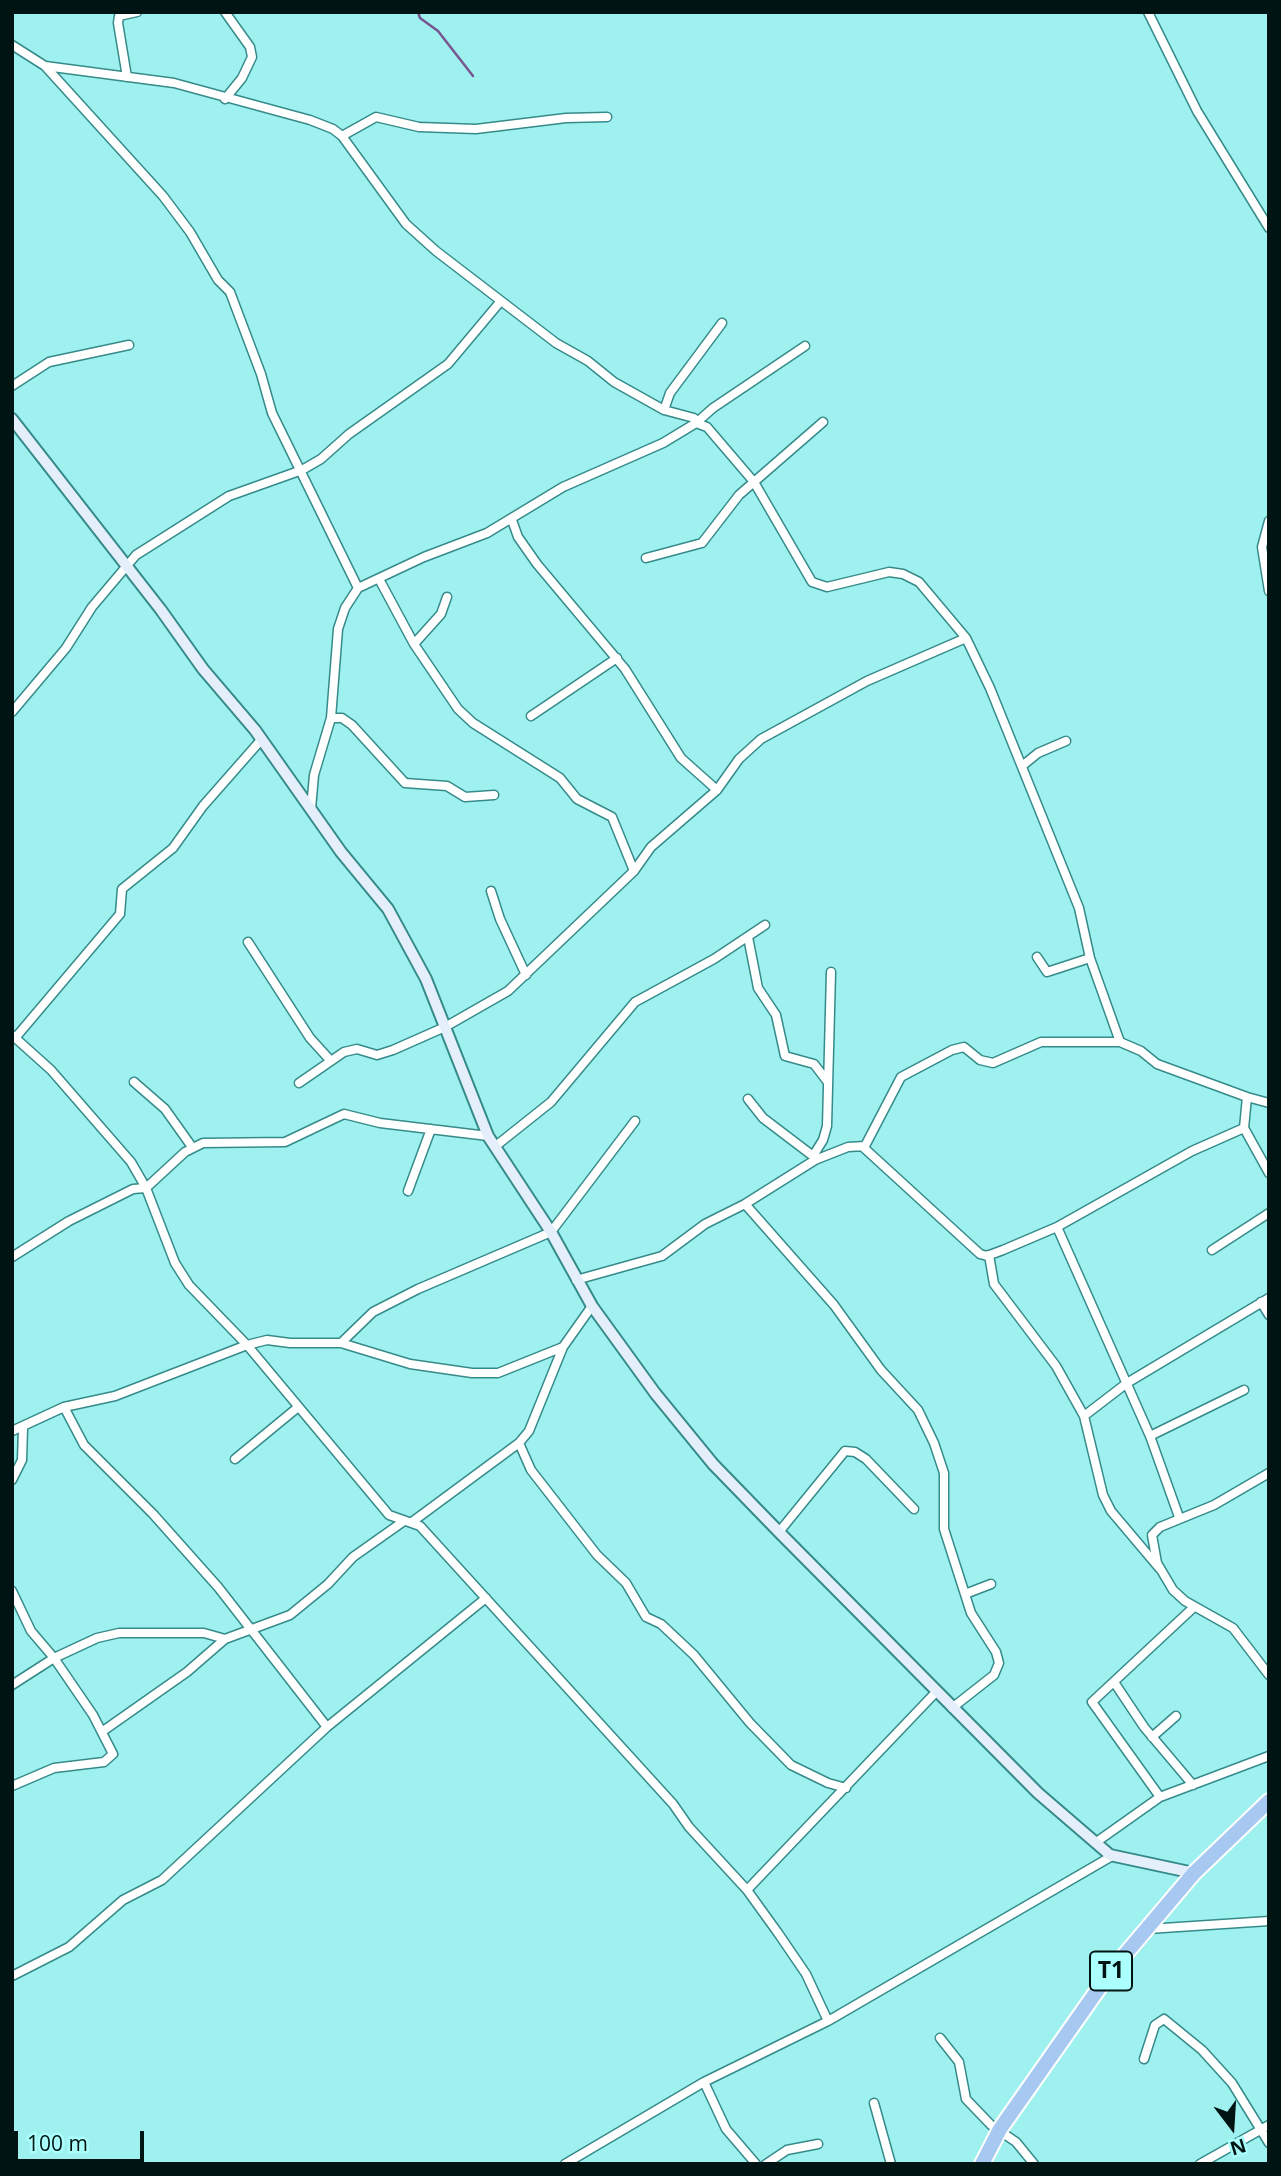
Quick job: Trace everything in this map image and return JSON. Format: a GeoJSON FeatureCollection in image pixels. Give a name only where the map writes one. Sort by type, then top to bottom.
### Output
{"type":"FeatureCollection","features":[{"type":"Feature","properties":{"kind":"highway","name":"T1"},"geometry":{"type":"LineString","coordinates":[[982,2164],[1000,2129],[1111,1971],[1194,1873],[1269,1801]]}},
{"type":"Feature","properties":{"kind":"street"},"geometry":{"type":"LineString","coordinates":[[127,77],[120,49],[118,14],[137,12]]}},
{"type":"Feature","properties":{"kind":"street"},"geometry":{"type":"LineString","coordinates":[[225,12],[250,47],[252,57],[242,78],[225,99]]}},
{"type":"Feature","properties":{"kind":"street"},"geometry":{"type":"LineString","coordinates":[[1148,12],[1202,120],[1269,228]]}},
{"type":"Feature","properties":{"kind":"street"},"geometry":{"type":"LineString","coordinates":[[12,45],[45,66],[163,197],[230,292],[261,374],[272,413],[358,588]]}},
{"type":"Feature","properties":{"kind":"street"},"geometry":{"type":"LineString","coordinates":[[45,66],[174,83],[321,123],[342,136],[406,224],[500,302],[614,382],[664,410],[694,418],[696,423],[707,427],[754,482],[807,577],[817,585],[827,587],[880,572],[903,574],[919,582],[966,638],[1022,766],[1079,908],[1090,958],[1120,1042]]}},
{"type":"Feature","properties":{"kind":"street"},"geometry":{"type":"LineString","coordinates":[[342,136],[376,117],[419,127],[476,129],[566,118],[607,117]]}},
{"type":"Feature","properties":{"kind":"street"},"geometry":{"type":"LineString","coordinates":[[12,712],[66,648],[92,607],[124,565],[150,544],[229,496],[302,470],[448,364],[500,302]]}},
{"type":"Feature","properties":{"kind":"street"},"geometry":{"type":"LineString","coordinates":[[664,410],[670,393],[722,323]]}},
{"type":"Feature","properties":{"kind":"street"},"geometry":{"type":"LineString","coordinates":[[12,386],[49,362],[129,345]]}},
{"type":"Feature","properties":{"kind":"street"},"geometry":{"type":"LineString","coordinates":[[311,812],[314,775],[331,718],[338,629],[345,608],[358,588],[512,520],[563,487],[646,451],[696,423],[713,408],[805,346]]}},
{"type":"Feature","properties":{"kind":"street"},"geometry":{"type":"LineString","coordinates":[[12,419],[261,740],[311,812],[388,909],[426,979],[488,1136],[497,1145],[551,1232],[592,1306],[688,1434],[779,1532],[952,1708],[1038,1793],[1095,1843],[1112,1856],[1194,1873]]}},
{"type":"Feature","properties":{"kind":"street"},"geometry":{"type":"LineString","coordinates":[[646,558],[702,543],[739,495],[823,422]]}},
{"type":"Feature","properties":{"kind":"street"},"geometry":{"type":"LineString","coordinates":[[512,520],[518,537],[537,564],[617,658],[681,758],[717,790]]}},
{"type":"Feature","properties":{"kind":"street"},"geometry":{"type":"LineString","coordinates":[[1268,588],[1262,547],[1269,521]]}},
{"type":"Feature","properties":{"kind":"street"},"geometry":{"type":"LineString","coordinates":[[379,579],[414,644],[454,703],[469,719],[560,778],[577,799],[612,817],[634,871]]}},
{"type":"Feature","properties":{"kind":"street"},"geometry":{"type":"LineString","coordinates":[[414,644],[442,614],[447,597]]}},
{"type":"Feature","properties":{"kind":"street"},"geometry":{"type":"LineString","coordinates":[[299,1083],[330,1060],[357,1049],[373,1054],[385,1053],[445,1027],[508,991],[634,871],[651,847],[717,790],[718,784],[747,750],[773,730],[867,681],[966,638]]}},
{"type":"Feature","properties":{"kind":"street"},"geometry":{"type":"LineString","coordinates":[[531,716],[617,658]]}},
{"type":"Feature","properties":{"kind":"street"},"geometry":{"type":"LineString","coordinates":[[331,718],[347,721],[405,783],[447,786],[465,797],[494,795]]}},
{"type":"Feature","properties":{"kind":"street"},"geometry":{"type":"LineString","coordinates":[[261,740],[203,806],[173,848],[122,889],[120,914],[14,1036],[51,1070],[119,1147],[146,1188],[175,1263],[189,1286],[247,1345],[389,1515],[420,1526],[747,1890],[806,1974],[828,2021]]}},
{"type":"Feature","properties":{"kind":"street"},"geometry":{"type":"LineString","coordinates":[[1022,766],[1038,753],[1066,741]]}},
{"type":"Feature","properties":{"kind":"street"},"geometry":{"type":"LineString","coordinates":[[491,891],[499,919],[526,975]]}},
{"type":"Feature","properties":{"kind":"street"},"geometry":{"type":"LineString","coordinates":[[497,1145],[551,1102],[635,1002],[714,959],[765,925]]}},
{"type":"Feature","properties":{"kind":"street"},"geometry":{"type":"LineString","coordinates":[[748,937],[758,988],[776,1015],[785,1056],[814,1063],[829,1084]]}},
{"type":"Feature","properties":{"kind":"street"},"geometry":{"type":"LineString","coordinates":[[248,942],[310,1038],[330,1060]]}},
{"type":"Feature","properties":{"kind":"street"},"geometry":{"type":"LineString","coordinates":[[1037,957],[1047,972],[1090,958]]}},
{"type":"Feature","properties":{"kind":"street"},"geometry":{"type":"LineString","coordinates":[[814,1158],[827,1126],[831,972]]}},
{"type":"Feature","properties":{"kind":"street"},"geometry":{"type":"LineString","coordinates":[[863,1147],[871,1139],[900,1078],[952,1050],[964,1047],[980,1060],[993,1063],[1041,1042],[1120,1042],[1140,1051],[1157,1064],[1269,1103]]}},
{"type":"Feature","properties":{"kind":"street"},"geometry":{"type":"LineString","coordinates":[[134,1082],[165,1109],[192,1147]]}},
{"type":"Feature","properties":{"kind":"street"},"geometry":{"type":"LineString","coordinates":[[1247,1097],[1244,1128],[1269,1173]]}},
{"type":"Feature","properties":{"kind":"street"},"geometry":{"type":"LineString","coordinates":[[748,1099],[763,1118],[814,1158]]}},
{"type":"Feature","properties":{"kind":"street"},"geometry":{"type":"LineString","coordinates":[[12,1257],[69,1221],[133,1189],[146,1188],[192,1147],[216,1142],[285,1142],[344,1114],[488,1136]]}},
{"type":"Feature","properties":{"kind":"street"},"geometry":{"type":"LineString","coordinates":[[341,1342],[373,1312],[418,1289],[551,1232],[635,1121]]}},
{"type":"Feature","properties":{"kind":"street"},"geometry":{"type":"LineString","coordinates":[[576,1280],[650,1261],[705,1224],[745,1204],[814,1158],[852,1146],[863,1147],[975,1251],[989,1255],[1057,1227],[1192,1151],[1244,1128]]}},
{"type":"Feature","properties":{"kind":"street"},"geometry":{"type":"LineString","coordinates":[[408,1191],[431,1129]]}},
{"type":"Feature","properties":{"kind":"street"},"geometry":{"type":"LineString","coordinates":[[745,1204],[834,1305],[881,1370],[921,1416],[943,1467],[944,1529],[972,1617],[996,1652],[999,1663],[993,1675],[952,1708]]}},
{"type":"Feature","properties":{"kind":"street"},"geometry":{"type":"LineString","coordinates":[[1212,1250],[1269,1213]]}},
{"type":"Feature","properties":{"kind":"street"},"geometry":{"type":"LineString","coordinates":[[1057,1227],[1150,1436],[1179,1517]]}},
{"type":"Feature","properties":{"kind":"street"},"geometry":{"type":"LineString","coordinates":[[989,1255],[994,1284],[1056,1366],[1084,1416],[1102,1495],[1131,1539],[1160,1569],[1173,1590],[1195,1607],[1233,1628],[1269,1675]]}},
{"type":"Feature","properties":{"kind":"street"},"geometry":{"type":"LineString","coordinates":[[1084,1416],[1127,1383],[1265,1300],[1269,1315]]}},
{"type":"Feature","properties":{"kind":"street"},"geometry":{"type":"LineString","coordinates":[[103,1731],[187,1672],[225,1639],[290,1615],[328,1584],[354,1557],[519,1443],[538,1415],[563,1348],[592,1306]]}},
{"type":"Feature","properties":{"kind":"street"},"geometry":{"type":"LineString","coordinates":[[12,1431],[64,1407],[115,1396],[247,1345],[267,1340],[290,1343],[341,1342],[410,1364],[487,1374],[509,1369],[563,1348]]}},
{"type":"Feature","properties":{"kind":"street"},"geometry":{"type":"LineString","coordinates":[[1150,1436],[1244,1390]]}},
{"type":"Feature","properties":{"kind":"street"},"geometry":{"type":"LineString","coordinates":[[64,1407],[84,1445],[153,1514],[253,1629],[257,1640],[327,1727]]}},
{"type":"Feature","properties":{"kind":"street"},"geometry":{"type":"LineString","coordinates":[[235,1459],[297,1408]]}},
{"type":"Feature","properties":{"kind":"street"},"geometry":{"type":"LineString","coordinates":[[12,1480],[22,1460],[23,1428]]}},
{"type":"Feature","properties":{"kind":"street"},"geometry":{"type":"LineString","coordinates":[[519,1443],[531,1470],[597,1555],[626,1583],[646,1617],[661,1624],[694,1655],[750,1723],[791,1765],[828,1783],[846,1788]]}},
{"type":"Feature","properties":{"kind":"street"},"geometry":{"type":"LineString","coordinates":[[779,1532],[843,1452],[848,1451],[866,1459],[915,1508]]}},
{"type":"Feature","properties":{"kind":"street"},"geometry":{"type":"LineString","coordinates":[[1160,1569],[1152,1534],[1179,1517],[1214,1505],[1269,1474]]}},
{"type":"Feature","properties":{"kind":"street"},"geometry":{"type":"LineString","coordinates":[[965,1594],[991,1584]]}},
{"type":"Feature","properties":{"kind":"street"},"geometry":{"type":"LineString","coordinates":[[12,1591],[31,1631],[54,1658],[103,1731],[113,1754],[109,1760],[54,1768],[12,1786]]}},
{"type":"Feature","properties":{"kind":"street"},"geometry":{"type":"LineString","coordinates":[[12,1976],[69,1947],[123,1900],[162,1880],[327,1727],[486,1598]]}},
{"type":"Feature","properties":{"kind":"street"},"geometry":{"type":"LineString","coordinates":[[1160,1797],[1092,1703],[1195,1607]]}},
{"type":"Feature","properties":{"kind":"street"},"geometry":{"type":"LineString","coordinates":[[12,1685],[54,1658],[97,1639],[119,1633],[204,1633],[225,1639]]}},
{"type":"Feature","properties":{"kind":"street"},"geometry":{"type":"LineString","coordinates":[[1114,1682],[1152,1737],[1193,1785]]}},
{"type":"Feature","properties":{"kind":"street"},"geometry":{"type":"LineString","coordinates":[[747,1890],[846,1788],[884,1743],[937,1691]]}},
{"type":"Feature","properties":{"kind":"street"},"geometry":{"type":"LineString","coordinates":[[1152,1737],[1176,1716]]}},
{"type":"Feature","properties":{"kind":"street"},"geometry":{"type":"LineString","coordinates":[[1095,1843],[1160,1797],[1269,1756]]}},
{"type":"Feature","properties":{"kind":"street"},"geometry":{"type":"LineString","coordinates":[[565,2164],[704,2082],[828,2021],[1112,1856]]}},
{"type":"Feature","properties":{"kind":"street"},"geometry":{"type":"LineString","coordinates":[[1148,1929],[1269,1921]]}},
{"type":"Feature","properties":{"kind":"street"},"geometry":{"type":"LineString","coordinates":[[1144,2059],[1155,2025],[1164,2019],[1202,2050],[1232,2083],[1265,2128],[1269,2143]]}},
{"type":"Feature","properties":{"kind":"street"},"geometry":{"type":"LineString","coordinates":[[940,2038],[957,2057],[964,2075],[966,2099],[1034,2164]]}},
{"type":"Feature","properties":{"kind":"street"},"geometry":{"type":"LineString","coordinates":[[704,2082],[726,2129],[756,2164]]}},
{"type":"Feature","properties":{"kind":"street"},"geometry":{"type":"LineString","coordinates":[[874,2103],[891,2164]]}},
{"type":"Feature","properties":{"kind":"street"},"geometry":{"type":"LineString","coordinates":[[1199,2164],[1265,2128]]}},
{"type":"Feature","properties":{"kind":"street"},"geometry":{"type":"LineString","coordinates":[[766,2164],[787,2150],[818,2144]]}},
{"type":"Feature","properties":{"kind":"waterway"},"geometry":{"type":"LineString","coordinates":[[418,12],[420,18],[438,31],[473,76]]}}]}
